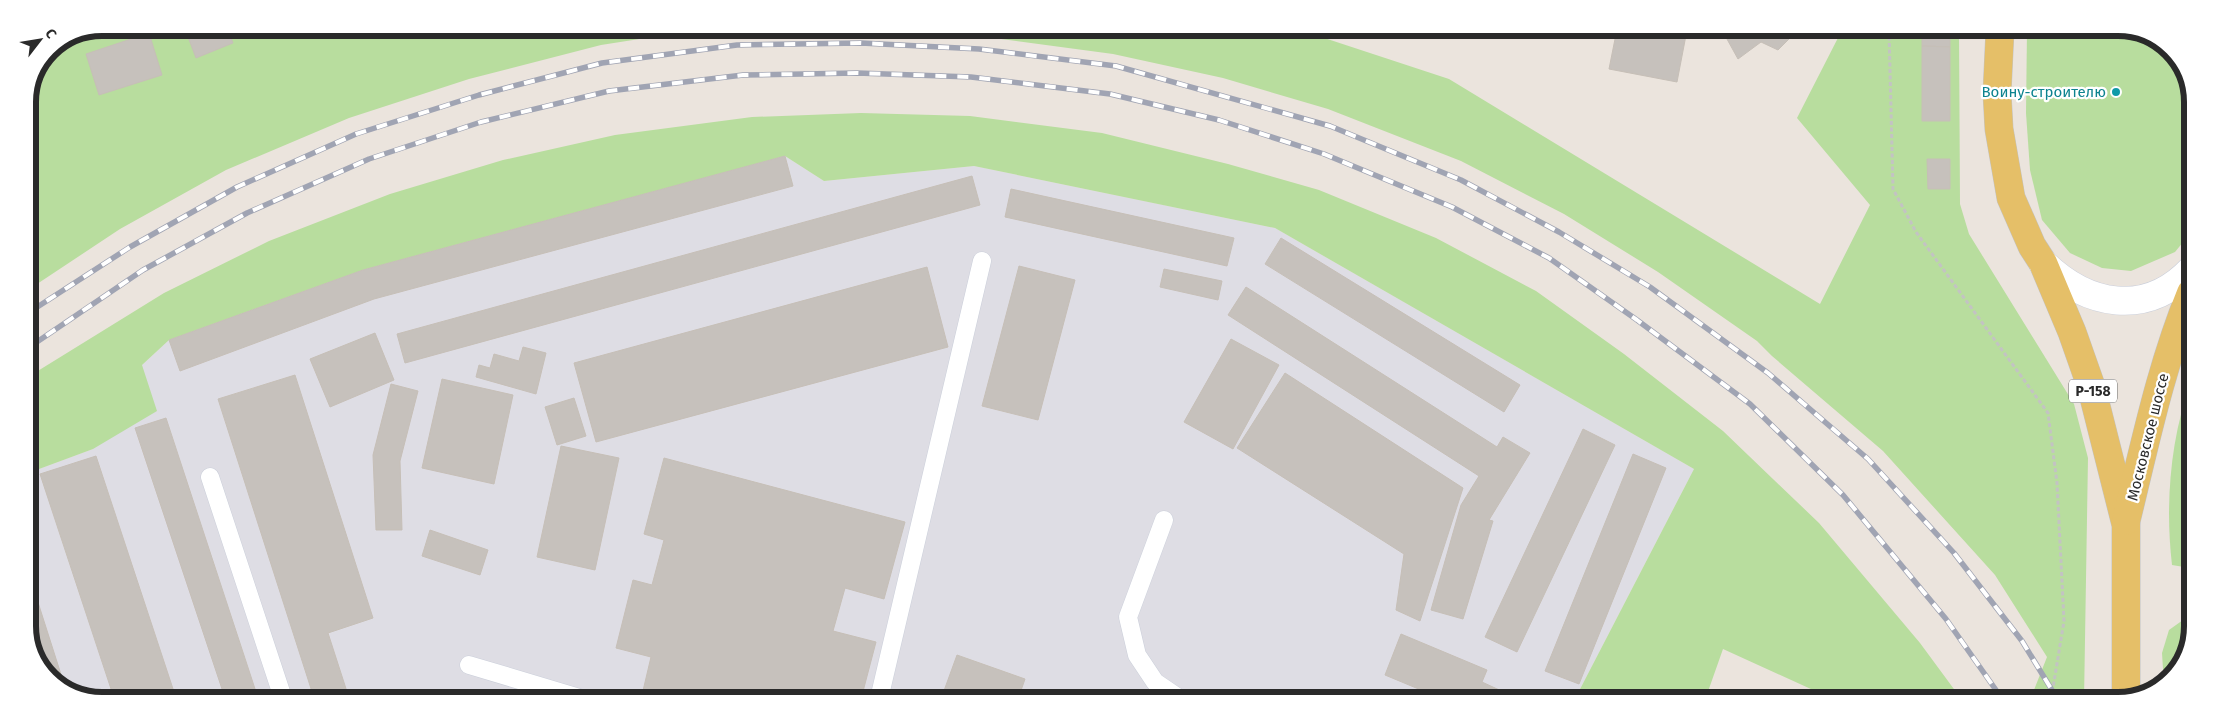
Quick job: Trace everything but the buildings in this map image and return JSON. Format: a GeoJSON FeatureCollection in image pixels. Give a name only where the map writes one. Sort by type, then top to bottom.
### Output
{"type":"FeatureCollection","features":[{"type":"Feature","properties":{"kind":"main road","name":"Р-158"},"geometry":{"type":"LineString","coordinates":[[2000,36],[1997,93],[2004,167],[2011,198],[2032,246],[2043,263]]}},
{"type":"Feature","properties":{"kind":"main road","name":"Московское шоссе"},"geometry":{"type":"LineString","coordinates":[[2043,263],[2092,386],[2126,525]]}},
{"type":"Feature","properties":{"kind":"main road","name":"Московское шоссе"},"geometry":{"type":"LineString","coordinates":[[2126,691],[2126,525],[2160,384],[2184,311]]}},
{"type":"Feature","properties":{"kind":"street"},"geometry":{"type":"LineString","coordinates":[[2043,263],[2057,277],[2084,293],[2110,302],[2138,301],[2172,286],[2184,276]]}},
{"type":"Feature","properties":{"kind":"lane"},"geometry":{"type":"LineString","coordinates":[[881,692],[982,261]]}},
{"type":"Feature","properties":{"kind":"lane"},"geometry":{"type":"LineString","coordinates":[[210,477],[281,692]]}},
{"type":"Feature","properties":{"kind":"lane"},"geometry":{"type":"LineString","coordinates":[[1164,520],[1128,617],[1137,655],[1155,682],[1170,692]]}},
{"type":"Feature","properties":{"kind":"lane"},"geometry":{"type":"LineString","coordinates":[[469,665],[562,692]]}},
{"type":"Feature","properties":{"kind":"path"},"geometry":{"type":"LineString","coordinates":[[1889,36],[1893,189],[1916,232],[2048,413],[2057,483],[2064,621],[2052,692]]}},
{"type":"Feature","properties":{"kind":"shaded area"},"geometry":{"type":"Polygon","coordinates":[[[785,156],[824,181],[974,166],[1275,228],[1694,469],[1579,692],[102,692],[85,690],[62,678],[47,663],[41,651],[36,630],[36,470],[93,449],[142,365],[169,340],[363,270],[785,156]]]}},
{"type":"Feature","properties":{"kind":"green space"},"geometry":{"type":"Polygon","coordinates":[[[102,36],[659,36],[601,45],[469,79],[349,118],[226,170],[120,229],[36,285],[36,102],[38,89],[47,65],[65,65],[65,47],[77,41],[102,36]]]}},
{"type":"Feature","properties":{"kind":"green space"},"geometry":{"type":"Polygon","coordinates":[[[979,36],[1318,36],[1449,79],[1820,304],[1870,205],[1797,118],[1839,36],[1959,36],[1960,204],[1969,234],[2074,404],[2088,458],[2084,692],[2033,692],[2047,657],[1995,575],[1883,451],[1757,341],[1658,272],[1564,214],[1461,161],[1328,109],[1223,78],[1113,54],[979,36]]]}},
{"type":"Feature","properties":{"kind":"green space"},"geometry":{"type":"Polygon","coordinates":[[[2027,36],[2118,36],[2135,38],[2158,50],[2175,69],[2184,98],[2184,241],[2175,252],[2131,271],[2102,268],[2070,253],[2042,220],[2030,170],[2026,113],[2027,36]]]}},
{"type":"Feature","properties":{"kind":"green space"},"geometry":{"type":"Polygon","coordinates":[[[861,113],[970,116],[1102,133],[1228,164],[1319,190],[1436,238],[1536,291],[1624,354],[1723,431],[1819,523],[1920,643],[1956,692],[1817,692],[1723,649],[1708,692],[1579,692],[1694,469],[1275,228],[974,166],[824,181],[785,156],[363,270],[169,340],[142,365],[157,411],[93,449],[36,470],[36,372],[164,293],[269,241],[390,194],[503,160],[615,135],[752,117],[861,113]]]}},
{"type":"Feature","properties":{"kind":"green space"},"geometry":{"type":"Polygon","coordinates":[[[2184,404],[2184,567],[2172,565],[2169,519],[2171,472],[2178,426],[2184,404]]]}},
{"type":"Feature","properties":{"kind":"green space"},"geometry":{"type":"Polygon","coordinates":[[[2184,619],[2182,643],[2179,651],[2173,663],[2163,673],[2162,653],[2169,630],[2184,619]]]}},
{"type":"Feature","properties":{"kind":"railway"},"geometry":{"type":"LineString","coordinates":[[36,308],[130,247],[237,187],[356,134],[479,95],[602,63],[737,45],[861,43],[979,49],[1116,66],[1330,126],[1461,180],[1559,232],[1650,287],[1768,373],[1868,459],[1954,553],[2022,641],[2053,692]]}},
{"type":"Feature","properties":{"kind":"railway"},"geometry":{"type":"LineString","coordinates":[[36,343],[143,270],[247,213],[369,159],[481,122],[609,91],[743,75],[857,73],[971,77],[1110,94],[1219,120],[1324,154],[1452,207],[1549,258],[1637,320],[1750,404],[1843,495],[1946,619],[1997,692]]}},
{"type":"Feature","properties":{"kind":"place","name":"Воину-строителю"},"geometry":{"type":"Point","coordinates":[2116,92]}}]}
